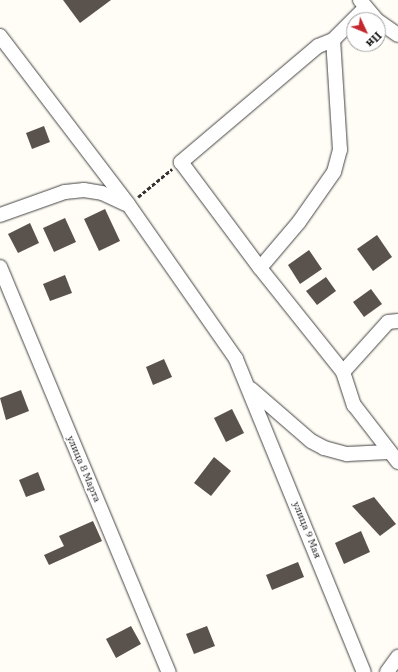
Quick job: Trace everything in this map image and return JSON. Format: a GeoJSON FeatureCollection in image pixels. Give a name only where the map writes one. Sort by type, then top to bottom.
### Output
{"type":"FeatureCollection","features":[{"type":"Feature","properties":{"kind":"street"},"geometry":{"type":"LineString","coordinates":[[370,12],[362,4],[333,40],[318,46],[181,162],[260,268],[343,372],[354,405],[393,457]]}},
{"type":"Feature","properties":{"kind":"street"},"geometry":{"type":"LineString","coordinates":[[386,26],[398,35]]}},
{"type":"Feature","properties":{"kind":"street","name":"улица 9 Мая"},"geometry":{"type":"LineString","coordinates":[[0,36],[128,204],[236,359],[249,387],[364,672]]}},
{"type":"Feature","properties":{"kind":"street"},"geometry":{"type":"LineString","coordinates":[[260,268],[298,222],[334,172],[340,150],[333,40]]}},
{"type":"Feature","properties":{"kind":"street"},"geometry":{"type":"LineString","coordinates":[[0,215],[65,192],[84,190],[102,193],[128,204]]}},
{"type":"Feature","properties":{"kind":"street","name":"улица 8 Марта"},"geometry":{"type":"LineString","coordinates":[[0,267],[169,672]]}},
{"type":"Feature","properties":{"kind":"street"},"geometry":{"type":"LineString","coordinates":[[343,372],[388,322],[398,321]]}},
{"type":"Feature","properties":{"kind":"street"},"geometry":{"type":"LineString","coordinates":[[249,387],[311,441],[324,448],[347,454],[393,457]]}},
{"type":"Feature","properties":{"kind":"street"},"geometry":{"type":"LineString","coordinates":[[387,672],[398,657]]}},
{"type":"Feature","properties":{"kind":"path"},"geometry":{"type":"LineString","coordinates":[[128,204],[181,162]]}},
{"type":"Feature","properties":{"kind":"building"},"geometry":{"type":"Polygon","coordinates":[[[63,0],[111,0],[80,23],[63,0]]]}},
{"type":"Feature","properties":{"kind":"building"},"geometry":{"type":"Polygon","coordinates":[[[44,126],[50,142],[32,149],[26,133],[44,126]]]}},
{"type":"Feature","properties":{"kind":"building"},"geometry":{"type":"Polygon","coordinates":[[[105,209],[120,241],[99,251],[84,219],[105,209]]]}},
{"type":"Feature","properties":{"kind":"building"},"geometry":{"type":"Polygon","coordinates":[[[65,218],[76,242],[54,252],[43,228],[65,218]]]}},
{"type":"Feature","properties":{"kind":"building"},"geometry":{"type":"Polygon","coordinates":[[[30,223],[39,243],[18,253],[8,234],[30,223]]]}},
{"type":"Feature","properties":{"kind":"building"},"geometry":{"type":"Polygon","coordinates":[[[377,235],[392,257],[373,271],[357,249],[377,235]]]}},
{"type":"Feature","properties":{"kind":"building"},"geometry":{"type":"Polygon","coordinates":[[[309,250],[322,269],[300,284],[288,265],[309,250]]]}},
{"type":"Feature","properties":{"kind":"building"},"geometry":{"type":"Polygon","coordinates":[[[65,275],[72,293],[50,301],[43,284],[65,275]]]}},
{"type":"Feature","properties":{"kind":"building"},"geometry":{"type":"Polygon","coordinates":[[[326,277],[336,291],[317,305],[306,291],[326,277]]]}},
{"type":"Feature","properties":{"kind":"building"},"geometry":{"type":"Polygon","coordinates":[[[371,289],[382,304],[364,317],[353,302],[371,289]]]}},
{"type":"Feature","properties":{"kind":"building"},"geometry":{"type":"Polygon","coordinates":[[[164,359],[172,377],[153,385],[146,367],[164,359]]]}},
{"type":"Feature","properties":{"kind":"building"},"geometry":{"type":"Polygon","coordinates":[[[21,390],[29,411],[6,420],[0,398],[21,390]]]}},
{"type":"Feature","properties":{"kind":"building"},"geometry":{"type":"Polygon","coordinates":[[[232,409],[244,433],[226,442],[214,418],[232,409]]]}},
{"type":"Feature","properties":{"kind":"building"},"geometry":{"type":"Polygon","coordinates":[[[214,457],[231,471],[211,496],[194,483],[214,457]]]}},
{"type":"Feature","properties":{"kind":"building"},"geometry":{"type":"Polygon","coordinates":[[[38,472],[45,490],[26,497],[19,480],[38,472]]]}},
{"type":"Feature","properties":{"kind":"building"},"geometry":{"type":"Polygon","coordinates":[[[374,497],[396,524],[380,536],[352,506],[374,497]]]}},
{"type":"Feature","properties":{"kind":"building"},"geometry":{"type":"Polygon","coordinates":[[[93,521],[102,541],[49,565],[44,555],[64,546],[59,536],[93,521]]]}},
{"type":"Feature","properties":{"kind":"building"},"geometry":{"type":"Polygon","coordinates":[[[361,531],[370,552],[344,564],[335,543],[361,531]]]}},
{"type":"Feature","properties":{"kind":"building"},"geometry":{"type":"Polygon","coordinates":[[[298,562],[304,577],[272,590],[266,575],[298,562]]]}},
{"type":"Feature","properties":{"kind":"building"},"geometry":{"type":"Polygon","coordinates":[[[131,626],[141,644],[116,658],[106,639],[131,626]]]}},
{"type":"Feature","properties":{"kind":"building"},"geometry":{"type":"Polygon","coordinates":[[[207,626],[215,646],[194,654],[186,634],[207,626]]]}}]}
